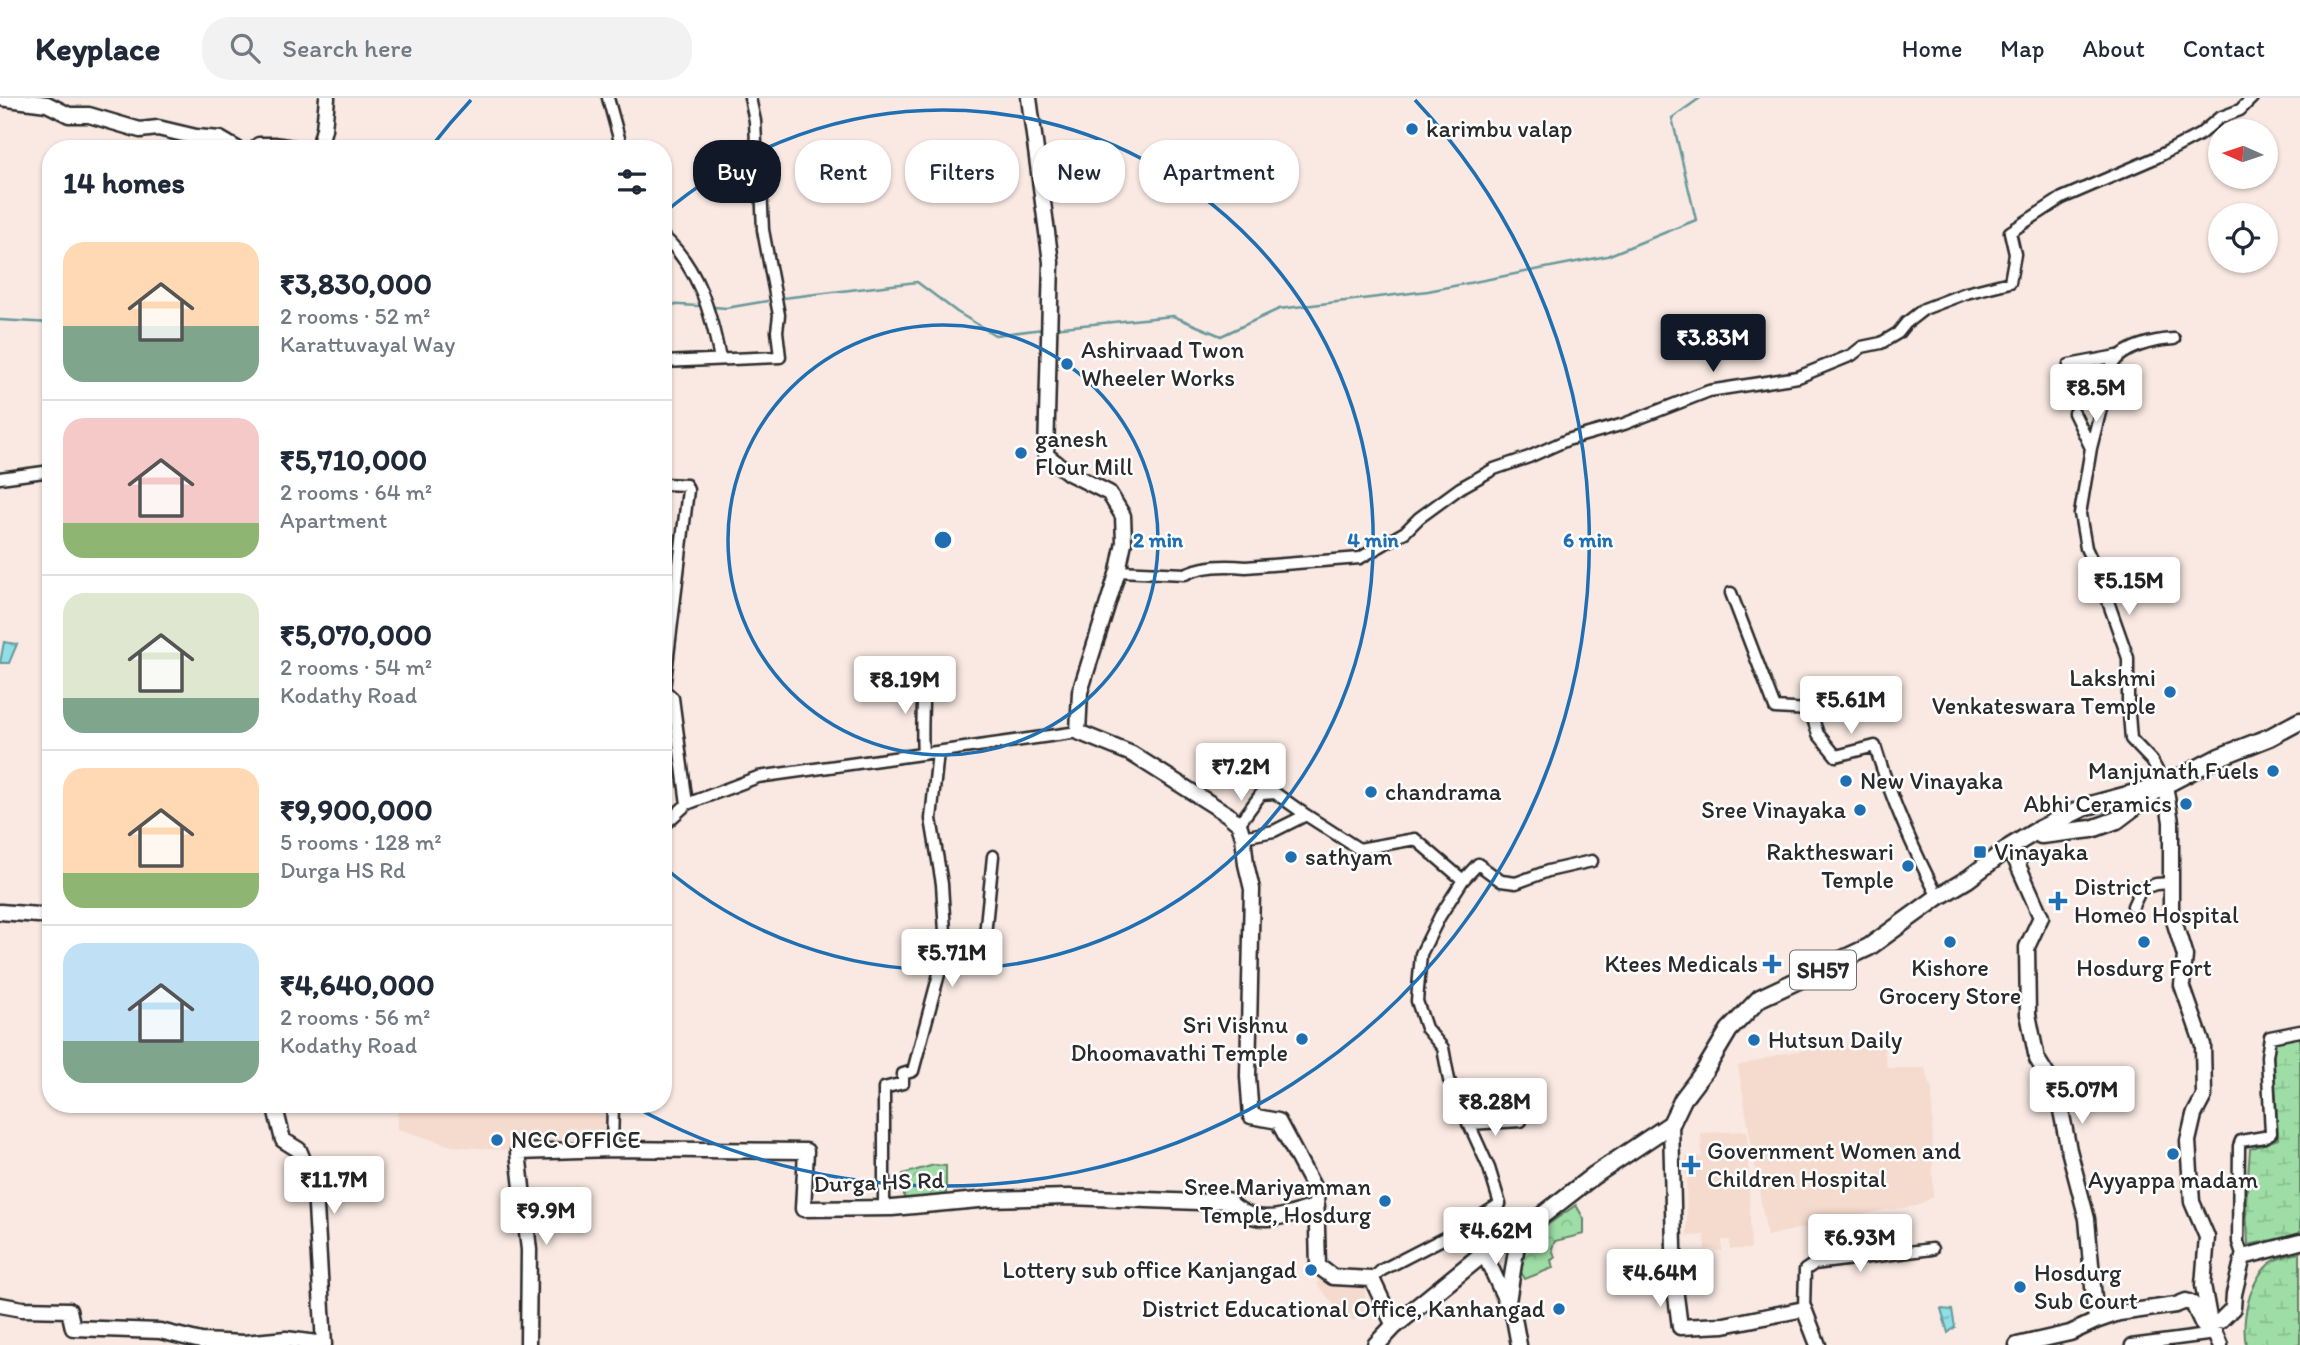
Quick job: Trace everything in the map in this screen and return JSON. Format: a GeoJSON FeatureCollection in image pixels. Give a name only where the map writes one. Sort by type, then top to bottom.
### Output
{"type":"FeatureCollection","features":[{"type":"Feature","properties":{"kind":"main road","name":"SH57"},"geometry":{"type":"LineString","coordinates":[[1376,1345],[1394,1326],[1484,1253],[1671,1124],[1683,1099],[1729,1030],[1759,998],[1869,947],[2038,830],[2087,806],[2165,785],[2219,757],[2270,737],[2300,721]]}},
{"type":"Feature","properties":{"kind":"main road"},"geometry":{"type":"LineString","coordinates":[[2010,847],[2047,833],[2092,829],[2116,820],[2165,785]]}},
{"type":"Feature","properties":{"kind":"street"},"geometry":{"type":"LineString","coordinates":[[0,98],[47,104],[69,115],[89,115],[140,130],[158,128],[222,140]]}},
{"type":"Feature","properties":{"kind":"street"},"geometry":{"type":"LineString","coordinates":[[321,140],[327,98]]}},
{"type":"Feature","properties":{"kind":"street"},"geometry":{"type":"LineString","coordinates":[[608,98],[620,140]]}},
{"type":"Feature","properties":{"kind":"street"},"geometry":{"type":"LineString","coordinates":[[672,362],[780,357],[777,331],[779,315],[763,230],[755,121],[750,98]]}},
{"type":"Feature","properties":{"kind":"street"},"geometry":{"type":"LineString","coordinates":[[1029,98],[1051,262],[1046,455],[1069,473],[1110,493],[1123,516],[1124,542],[1118,571],[1080,692],[1078,732]]}},
{"type":"Feature","properties":{"kind":"street"},"geometry":{"type":"LineString","coordinates":[[1118,571],[1185,574],[1193,570],[1229,565],[1246,567],[1360,558],[1405,532],[1419,518],[1467,484],[1494,469],[1530,457],[1567,440],[1625,424],[1709,391],[1798,377],[1852,355],[1862,347],[1881,343],[1898,333],[1924,309],[1966,293],[2010,282],[2015,254],[2010,232],[2030,218],[2062,198],[2155,158],[2199,135],[2219,118],[2240,110],[2252,98]]}},
{"type":"Feature","properties":{"kind":"street"},"geometry":{"type":"LineString","coordinates":[[672,244],[696,278],[720,359]]}},
{"type":"Feature","properties":{"kind":"street"},"geometry":{"type":"LineString","coordinates":[[2069,365],[2117,356],[2156,340],[2174,340]]}},
{"type":"Feature","properties":{"kind":"street"},"geometry":{"type":"LineString","coordinates":[[2117,356],[2112,365],[2091,448],[2080,514],[2086,548],[2099,576],[2128,658],[2131,739],[2152,761],[2165,785],[2171,822],[2171,911],[2185,956],[2182,985],[2203,1045],[2204,1096],[2194,1115],[2189,1142],[2192,1202],[2207,1237],[2203,1284],[2215,1334]]}},
{"type":"Feature","properties":{"kind":"street"},"geometry":{"type":"LineString","coordinates":[[2074,414],[2091,448]]}},
{"type":"Feature","properties":{"kind":"street"},"geometry":{"type":"LineString","coordinates":[[0,478],[42,472]]}},
{"type":"Feature","properties":{"kind":"street"},"geometry":{"type":"LineString","coordinates":[[672,484],[686,485],[688,488],[672,622]]}},
{"type":"Feature","properties":{"kind":"street"},"geometry":{"type":"LineString","coordinates":[[1731,593],[1775,708],[1810,710],[1818,734],[1836,756],[1875,746],[1908,837],[1938,897]]}},
{"type":"Feature","properties":{"kind":"street"},"geometry":{"type":"LineString","coordinates":[[923,676],[923,754]]}},
{"type":"Feature","properties":{"kind":"street"},"geometry":{"type":"LineString","coordinates":[[672,697],[687,804]]}},
{"type":"Feature","properties":{"kind":"street"},"geometry":{"type":"LineString","coordinates":[[672,818],[687,804],[758,777],[1078,732],[1132,754],[1227,814],[1241,830],[1252,889],[1248,1077],[1251,1116],[1278,1121],[1316,1192],[1318,1266],[1333,1276],[1372,1279],[1382,1270],[1452,1234],[1500,1204],[1489,1168],[1449,1080],[1443,1048],[1426,1028],[1417,1001],[1421,954],[1440,916],[1462,880],[1478,864],[1501,881],[1516,883],[1548,871],[1592,861]]}},
{"type":"Feature","properties":{"kind":"street"},"geometry":{"type":"LineString","coordinates":[[884,1208],[884,1088],[903,1083],[903,1074],[913,1071],[946,948],[942,884],[931,819],[938,752]]}},
{"type":"Feature","properties":{"kind":"street"},"geometry":{"type":"LineString","coordinates":[[1241,830],[1261,794],[1275,793],[1359,849],[1415,839],[1462,880]]}},
{"type":"Feature","properties":{"kind":"street"},"geometry":{"type":"LineString","coordinates":[[1241,830],[1273,831],[1306,815]]}},
{"type":"Feature","properties":{"kind":"street"},"geometry":{"type":"LineString","coordinates":[[2010,847],[2041,917],[2026,947],[2028,1014],[2037,1059],[2057,1091],[2087,1219],[2096,1321]]}},
{"type":"Feature","properties":{"kind":"street"},"geometry":{"type":"LineString","coordinates":[[946,948],[984,946],[993,856]]}},
{"type":"Feature","properties":{"kind":"street"},"geometry":{"type":"LineString","coordinates":[[2133,906],[2141,889],[2171,883]]}},
{"type":"Feature","properties":{"kind":"street"},"geometry":{"type":"LineString","coordinates":[[0,912],[42,915]]}},
{"type":"Feature","properties":{"kind":"street"},"geometry":{"type":"LineString","coordinates":[[2215,1334],[2220,1321],[2233,1308],[2243,1257],[2238,1242],[2239,1146],[2241,1141],[2271,1133],[2267,1056],[2270,1037],[2300,1031]]}},
{"type":"Feature","properties":{"kind":"street"},"geometry":{"type":"LineString","coordinates":[[0,1305],[22,1309],[69,1310],[73,1328],[160,1331],[201,1341],[244,1343],[286,1339],[324,1344],[315,1189],[299,1150],[283,1140],[276,1113]]}},
{"type":"Feature","properties":{"kind":"street"},"geometry":{"type":"LineString","coordinates":[[612,1149],[613,1113]]}},
{"type":"Feature","properties":{"kind":"street"},"geometry":{"type":"LineString","coordinates":[[1468,1124],[1521,1121]]}},
{"type":"Feature","properties":{"kind":"street"},"geometry":{"type":"LineString","coordinates":[[1671,1124],[1675,1289],[1680,1327],[1724,1325],[1804,1309]]}},
{"type":"Feature","properties":{"kind":"street","name":"Durga HS Rd"},"geometry":{"type":"LineString","coordinates":[[527,1345],[529,1250],[518,1152],[612,1149],[806,1151],[803,1209],[884,1208],[989,1199],[1069,1197],[1199,1202],[1227,1200],[1238,1210],[1258,1219],[1287,1216],[1317,1206]]}},
{"type":"Feature","properties":{"kind":"street"},"geometry":{"type":"LineString","coordinates":[[1508,1305],[1519,1231]]}},
{"type":"Feature","properties":{"kind":"street"},"geometry":{"type":"LineString","coordinates":[[2243,1257],[2300,1242]]}},
{"type":"Feature","properties":{"kind":"street"},"geometry":{"type":"LineString","coordinates":[[1818,1345],[1804,1309],[1805,1270],[1814,1264],[1932,1249]]}},
{"type":"Feature","properties":{"kind":"street"},"geometry":{"type":"LineString","coordinates":[[1484,1253],[1514,1318],[1519,1345]]}},
{"type":"Feature","properties":{"kind":"street"},"geometry":{"type":"LineString","coordinates":[[1372,1279],[1394,1326]]}},
{"type":"Feature","properties":{"kind":"street"},"geometry":{"type":"LineString","coordinates":[[2017,1345],[2070,1333],[2119,1314],[2186,1301],[2193,1304],[2203,1325],[2215,1334]]}},
{"type":"Feature","properties":{"kind":"street"},"geometry":{"type":"LineString","coordinates":[[2131,1345],[2215,1334]]}},
{"type":"Feature","properties":{"kind":"shaded area"},"geometry":{"type":"Polygon","coordinates":[[[1883,1039],[1887,1068],[1925,1068],[1932,1090],[1933,1197],[1916,1206],[1883,1210],[1767,1236],[1738,1066],[1785,1053],[1883,1039]]]}},
{"type":"Feature","properties":{"kind":"shaded area"},"geometry":{"type":"Polygon","coordinates":[[[397,1113],[617,1113],[615,1153],[515,1151],[452,1146],[398,1129],[397,1113]]]}},
{"type":"Feature","properties":{"kind":"shaded area"},"geometry":{"type":"Polygon","coordinates":[[[1747,1131],[1751,1249],[1730,1249],[1730,1240],[1722,1240],[1722,1251],[1705,1249],[1705,1235],[1687,1236],[1686,1156],[1702,1157],[1701,1133],[1747,1131]]]}},
{"type":"Feature","properties":{"kind":"shaded area"},"geometry":{"type":"Polygon","coordinates":[[[1321,1277],[1365,1286],[1365,1312],[1353,1321],[1343,1316],[1317,1284],[1321,1277]]]}},
{"type":"Feature","properties":{"kind":"green space"},"geometry":{"type":"Polygon","coordinates":[[[2300,1034],[2300,1234],[2248,1245],[2246,1203],[2250,1149],[2278,1139],[2273,1042],[2300,1034]]]}},
{"type":"Feature","properties":{"kind":"green space"},"geometry":{"type":"Polygon","coordinates":[[[934,1165],[946,1166],[946,1194],[919,1199],[904,1198],[903,1174],[934,1165]]]}},
{"type":"Feature","properties":{"kind":"green space"},"geometry":{"type":"Polygon","coordinates":[[[1576,1205],[1584,1219],[1584,1234],[1555,1241],[1552,1248],[1555,1258],[1551,1260],[1553,1268],[1525,1279],[1521,1272],[1526,1244],[1536,1233],[1576,1205]]]}},
{"type":"Feature","properties":{"kind":"green space"},"geometry":{"type":"Polygon","coordinates":[[[2300,1253],[2300,1345],[2246,1345],[2246,1313],[2256,1281],[2272,1262],[2300,1253]]]}},
{"type":"Feature","properties":{"kind":"water"},"geometry":{"type":"Polygon","coordinates":[[[4,642],[17,644],[9,663],[0,663],[4,642]]]}},
{"type":"Feature","properties":{"kind":"water"},"geometry":{"type":"Polygon","coordinates":[[[1941,1309],[1952,1310],[1955,1327],[1948,1333],[1941,1309]]]}},
{"type":"Feature","properties":{"kind":"waterway"},"geometry":{"type":"LineString","coordinates":[[1053,328],[1173,316],[1221,336],[1279,309],[1428,291],[1607,256],[1696,220],[1672,118],[1700,98]]}},
{"type":"Feature","properties":{"kind":"waterway"},"geometry":{"type":"LineString","coordinates":[[783,298],[917,282],[957,312],[995,335],[1043,329]]}},
{"type":"Feature","properties":{"kind":"waterway"},"geometry":{"type":"LineString","coordinates":[[714,307],[726,308],[767,301]]}},
{"type":"Feature","properties":{"kind":"waterway"},"geometry":{"type":"LineString","coordinates":[[672,305],[698,306]]}},
{"type":"Feature","properties":{"kind":"waterway"},"geometry":{"type":"LineString","coordinates":[[0,320],[42,322]]}},
{"type":"Feature","properties":{"kind":"place","name":"karimbu valap"},"geometry":{"type":"Point","coordinates":[1412,129]}},
{"type":"Feature","properties":{"kind":"place","name":"Ashirvaad Twon Wheeler Works"},"geometry":{"type":"Point","coordinates":[1067,364]}},
{"type":"Feature","properties":{"kind":"place","name":"ganesh Flour Mill"},"geometry":{"type":"Point","coordinates":[1021,453]}},
{"type":"Feature","properties":{"kind":"place","name":"Lakshmi Venkateswara Temple"},"geometry":{"type":"Point","coordinates":[2170,692]}},
{"type":"Feature","properties":{"kind":"place","name":"Manjunath Fuels"},"geometry":{"type":"Point","coordinates":[2273,771]}},
{"type":"Feature","properties":{"kind":"place","name":"New Vinayaka"},"geometry":{"type":"Point","coordinates":[1846,781]}},
{"type":"Feature","properties":{"kind":"place","name":"chandrama"},"geometry":{"type":"Point","coordinates":[1371,792]}},
{"type":"Feature","properties":{"kind":"place","name":"Abhi Ceramics"},"geometry":{"type":"Point","coordinates":[2186,804]}},
{"type":"Feature","properties":{"kind":"place","name":"Sree Vinayaka"},"geometry":{"type":"Point","coordinates":[1860,810]}},
{"type":"Feature","properties":{"kind":"place","name":"Vinayaka"},"geometry":{"type":"Point","coordinates":[1980,852]}},
{"type":"Feature","properties":{"kind":"place","name":"sathyam"},"geometry":{"type":"Point","coordinates":[1291,857]}},
{"type":"Feature","properties":{"kind":"place","name":"Raktheswari Temple"},"geometry":{"type":"Point","coordinates":[1908,866]}},
{"type":"Feature","properties":{"kind":"place","name":"District Homeo Hospital"},"geometry":{"type":"Point","coordinates":[2058,901]}},
{"type":"Feature","properties":{"kind":"place","name":"Kishore Grocery Store"},"geometry":{"type":"Point","coordinates":[1950,942]}},
{"type":"Feature","properties":{"kind":"place","name":"Hosdurg Fort"},"geometry":{"type":"Point","coordinates":[2144,942]}},
{"type":"Feature","properties":{"kind":"place","name":"Ktees Medicals"},"geometry":{"type":"Point","coordinates":[1772,964]}},
{"type":"Feature","properties":{"kind":"place","name":"Sri Vishnu Dhoomavathi Temple"},"geometry":{"type":"Point","coordinates":[1302,1039]}},
{"type":"Feature","properties":{"kind":"place","name":"Hutsun Daily"},"geometry":{"type":"Point","coordinates":[1754,1040]}},
{"type":"Feature","properties":{"kind":"place","name":"NCC OFFICE"},"geometry":{"type":"Point","coordinates":[497,1140]}},
{"type":"Feature","properties":{"kind":"place","name":"Ayyappa madam"},"geometry":{"type":"Point","coordinates":[2173,1154]}},
{"type":"Feature","properties":{"kind":"place","name":"Government Women and Children Hospital"},"geometry":{"type":"Point","coordinates":[1691,1165]}},
{"type":"Feature","properties":{"kind":"place","name":"Sree Mariyamman Temple, Hosdurg"},"geometry":{"type":"Point","coordinates":[1385,1201]}},
{"type":"Feature","properties":{"kind":"place","name":"Lottery sub office Kanjangad"},"geometry":{"type":"Point","coordinates":[1311,1270]}},
{"type":"Feature","properties":{"kind":"place","name":"Hosdurg Sub Court"},"geometry":{"type":"Point","coordinates":[2020,1287]}},
{"type":"Feature","properties":{"kind":"place","name":"District Educational Office, Kanhangad"},"geometry":{"type":"Point","coordinates":[1559,1309]}}]}
